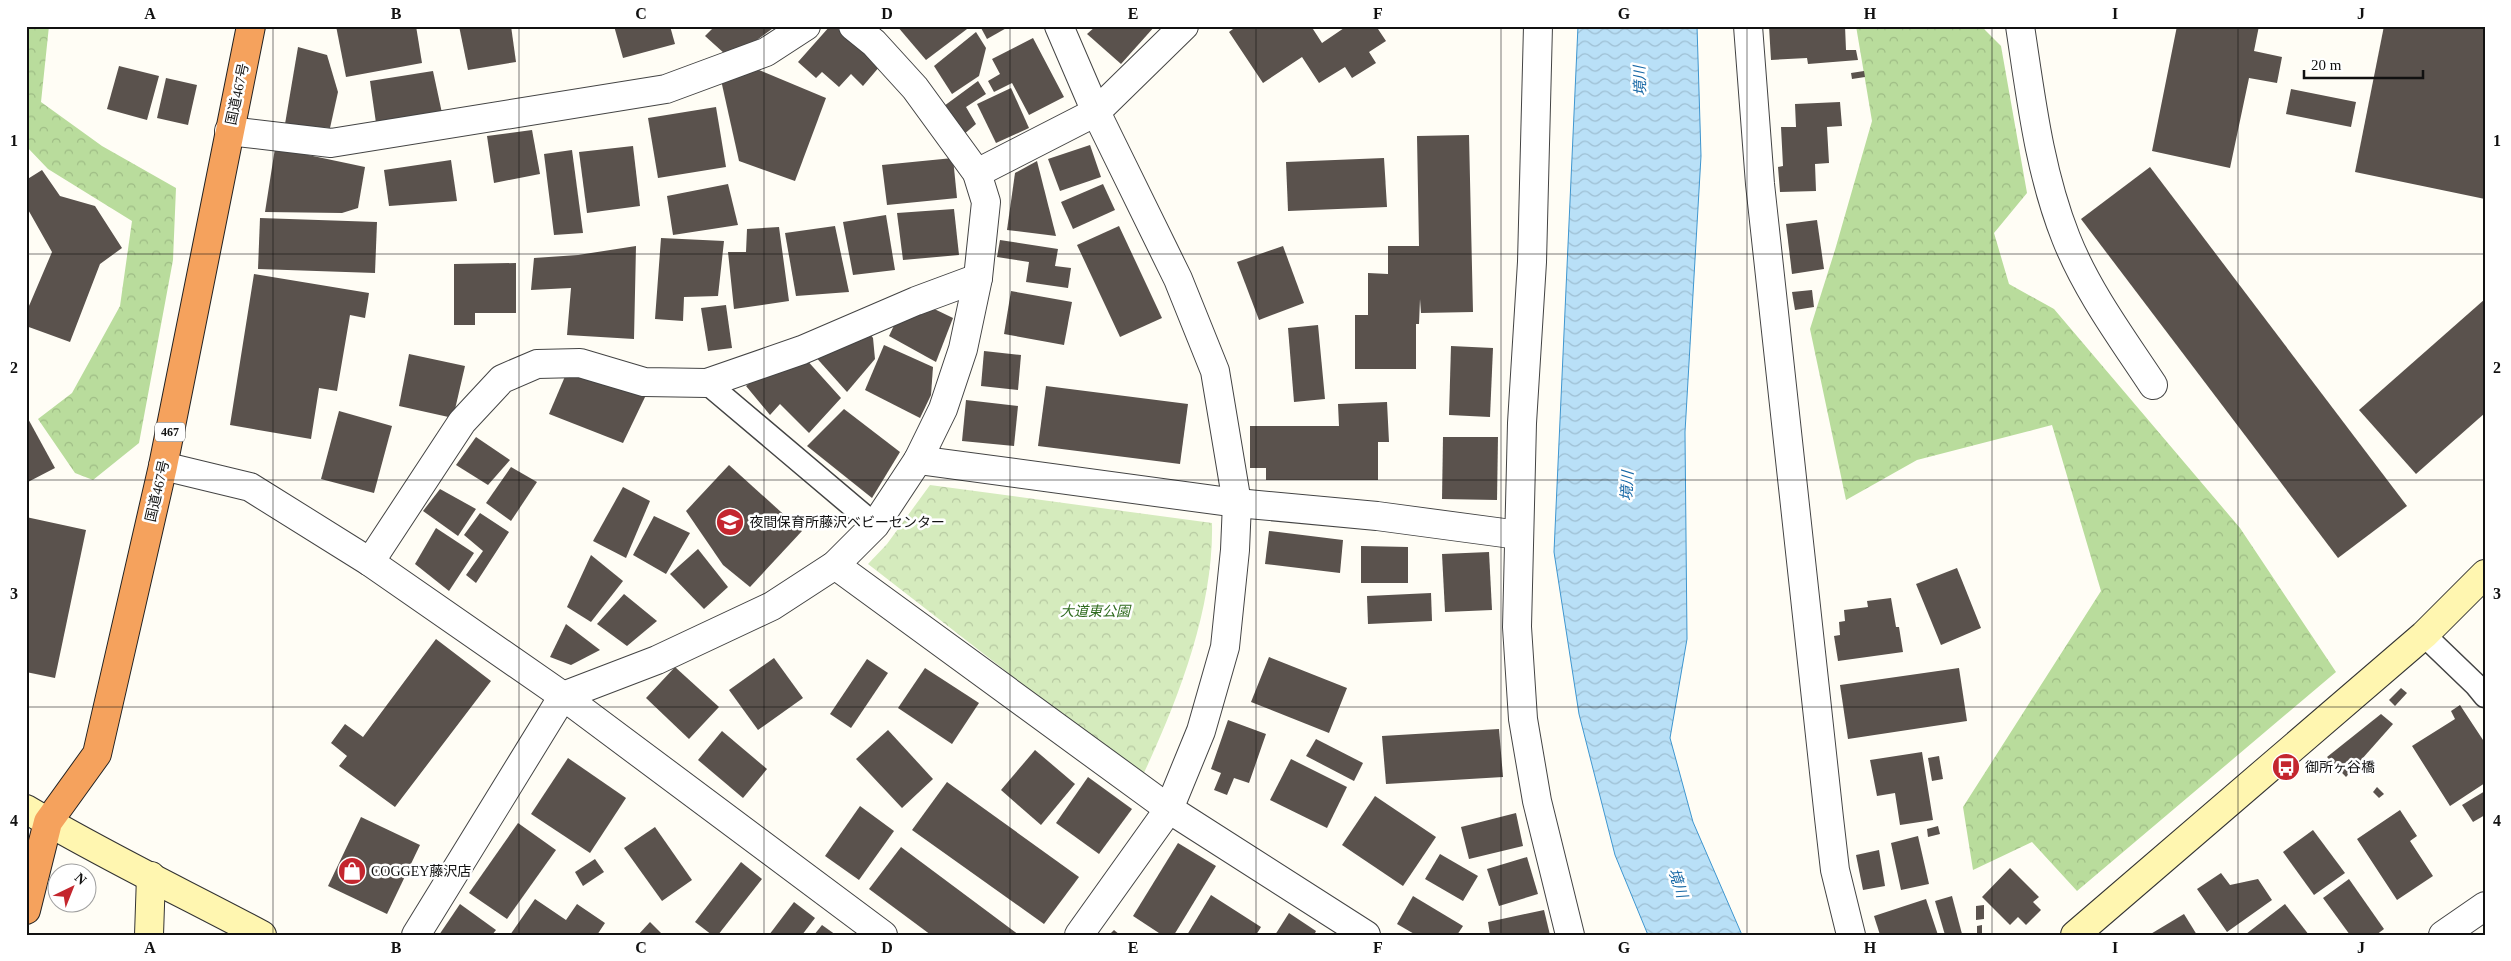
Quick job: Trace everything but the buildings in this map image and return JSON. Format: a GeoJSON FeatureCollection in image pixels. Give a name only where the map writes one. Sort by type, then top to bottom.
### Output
{"type":"FeatureCollection","features":[{"type":"Feature","properties":{"kind":"highway","name":"国道467号"},"geometry":{"type":"LineString","coordinates":[[26,910],[37,816],[97,754],[163,466],[251,26]]}},
{"type":"Feature","properties":{"kind":"street"},"geometry":{"type":"LineString","coordinates":[[229,130],[331,143],[666,89],[766,52],[806,26]]}},
{"type":"Feature","properties":{"kind":"street"},"geometry":{"type":"LineString","coordinates":[[416,935],[563,696],[657,660],[772,606],[834,565],[875,525],[918,460],[943,410],[963,348],[978,278],[986,202],[977,173],[915,88],[874,43],[853,26]]}},
{"type":"Feature","properties":{"kind":"street"},"geometry":{"type":"LineString","coordinates":[[1058,26],[1096,112],[1178,279],[1215,371],[1237,503],[1235,550],[1225,647],[1201,731],[1169,810],[1079,935]]}},
{"type":"Feature","properties":{"kind":"street"},"geometry":{"type":"LineString","coordinates":[[977,173],[1096,112],[1184,26]]}},
{"type":"Feature","properties":{"kind":"street"},"geometry":{"type":"LineString","coordinates":[[1538,26],[1532,262],[1522,424],[1517,627],[1523,719],[1537,801],[1570,935]]}},
{"type":"Feature","properties":{"kind":"street"},"geometry":{"type":"LineString","coordinates":[[1748,26],[1760,184],[1829,818],[1835,870],[1851,935]]}},
{"type":"Feature","properties":{"kind":"street"},"geometry":{"type":"LineString","coordinates":[[2020,26],[2042,162],[2066,238],[2098,300],[2153,385]]}},
{"type":"Feature","properties":{"kind":"street"},"geometry":{"type":"LineString","coordinates":[[370,562],[462,422],[502,379],[537,364],[580,363],[644,382],[707,383],[802,350],[916,301],[978,278]]}},
{"type":"Feature","properties":{"kind":"street"},"geometry":{"type":"LineString","coordinates":[[918,460],[1237,503],[1377,516],[1519,535]]}},
{"type":"Feature","properties":{"kind":"street"},"geometry":{"type":"LineString","coordinates":[[163,466],[250,487],[370,562],[563,696],[883,935]]}},
{"type":"Feature","properties":{"kind":"street"},"geometry":{"type":"LineString","coordinates":[[834,565],[1169,810],[1366,935]]}},
{"type":"Feature","properties":{"kind":"street"},"geometry":{"type":"LineString","coordinates":[[2075,935],[2424,635],[2485,574]]}},
{"type":"Feature","properties":{"kind":"street"},"geometry":{"type":"LineString","coordinates":[[37,816],[100,852],[151,876],[262,935]]}},
{"type":"Feature","properties":{"kind":"street"},"geometry":{"type":"LineString","coordinates":[[149,935],[151,876]]}},
{"type":"Feature","properties":{"kind":"street"},"geometry":{"type":"LineString","coordinates":[[2443,935],[2485,906]]}},
{"type":"Feature","properties":{"kind":"lane"},"geometry":{"type":"LineString","coordinates":[[707,383],[875,525]]}},
{"type":"Feature","properties":{"kind":"lane"},"geometry":{"type":"LineString","coordinates":[[2424,635],[2476,684],[2485,696]]}},
{"type":"Feature","properties":{"kind":"green space"},"geometry":{"type":"Polygon","coordinates":[[[26,26],[49,26],[41,102],[102,146],[176,188],[173,260],[139,443],[93,480],[75,473],[38,419],[72,393],[120,306],[132,221],[48,169],[26,146],[26,26]]]}},
{"type":"Feature","properties":{"kind":"green space"},"geometry":{"type":"Polygon","coordinates":[[[1856,26],[1981,26],[2001,46],[2027,193],[1994,233],[2009,284],[2054,309],[2240,528],[2336,672],[2077,891],[2032,842],[1973,870],[1963,807],[2101,591],[2052,425],[1917,460],[1846,500],[1810,329],[1872,121],[1856,26]]]}},
{"type":"Feature","properties":{"kind":"green space","name":"大道東公園"},"geometry":{"type":"Polygon","coordinates":[[[930,485],[1212,523],[1207,588],[1200,621],[1180,686],[1142,777],[868,564],[887,544],[930,485]]]}},
{"type":"Feature","properties":{"kind":"water","name":"境川"},"geometry":{"type":"Polygon","coordinates":[[[1578,26],[1697,26],[1701,156],[1685,432],[1687,639],[1670,738],[1693,822],[1742,935],[1648,935],[1615,855],[1579,714],[1554,552],[1578,26]]]}},
{"type":"Feature","properties":{"kind":"place","name":"夜間保育所藤沢ベビーセンター"},"geometry":{"type":"Point","coordinates":[730,522]}},
{"type":"Feature","properties":{"kind":"place","name":"御所ヶ谷橋"},"geometry":{"type":"Point","coordinates":[2286,767]}},
{"type":"Feature","properties":{"kind":"place","name":"COGGEY藤沢店"},"geometry":{"type":"Point","coordinates":[352,871]}}]}
